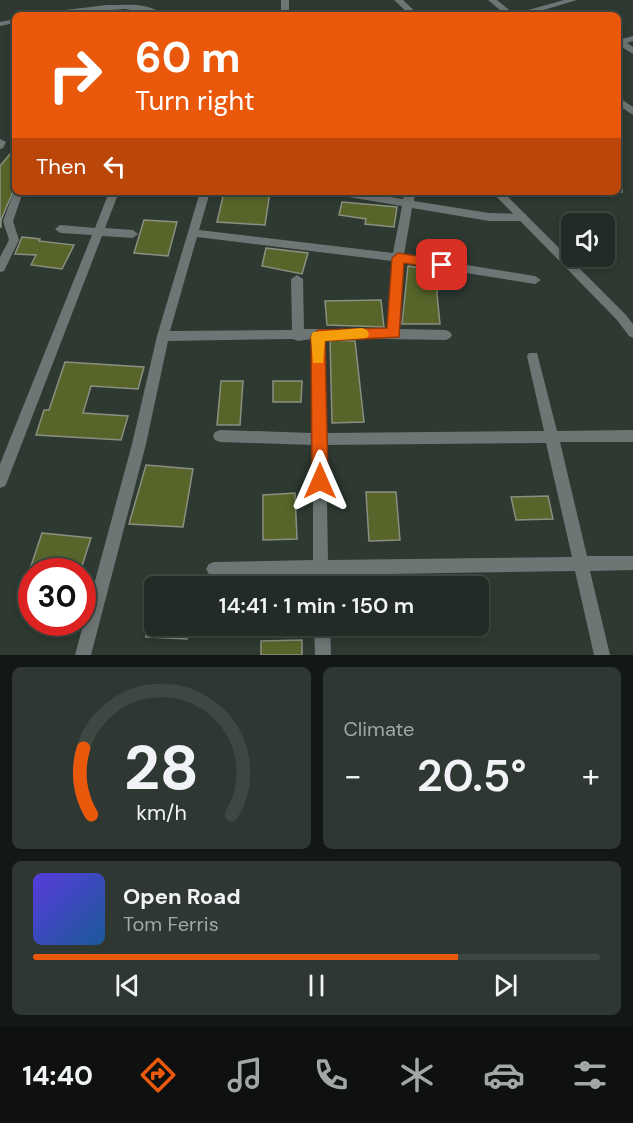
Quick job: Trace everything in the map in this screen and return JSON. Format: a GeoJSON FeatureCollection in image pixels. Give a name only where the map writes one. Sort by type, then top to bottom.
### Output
{"type":"FeatureCollection","features":[{"type":"Feature","properties":{"kind":"street"},"geometry":{"type":"LineString","coordinates":[[398,0],[412,12]]}},
{"type":"Feature","properties":{"kind":"street"},"geometry":{"type":"LineString","coordinates":[[492,0],[507,12]]}},
{"type":"Feature","properties":{"kind":"street"},"geometry":{"type":"LineString","coordinates":[[529,12],[573,0]]}},
{"type":"Feature","properties":{"kind":"street"},"geometry":{"type":"LineString","coordinates":[[63,12],[108,4],[138,2],[151,6],[157,12]]}},
{"type":"Feature","properties":{"kind":"street"},"geometry":{"type":"LineString","coordinates":[[621,102],[633,112]]}},
{"type":"Feature","properties":{"kind":"street"},"geometry":{"type":"LineString","coordinates":[[0,268],[14,240],[8,221],[17,195]]}},
{"type":"Feature","properties":{"kind":"street"},"geometry":{"type":"LineString","coordinates":[[0,482],[113,195]]}},
{"type":"Feature","properties":{"kind":"street"},"geometry":{"type":"LineString","coordinates":[[83,655],[139,444],[163,336],[204,195]]}},
{"type":"Feature","properties":{"kind":"street"},"geometry":{"type":"LineString","coordinates":[[373,195],[409,198],[489,217],[522,217]]}},
{"type":"Feature","properties":{"kind":"street"},"geometry":{"type":"LineString","coordinates":[[500,195],[627,318],[633,333]]}},
{"type":"Feature","properties":{"kind":"street"},"geometry":{"type":"LineString","coordinates":[[394,333],[398,258],[409,198]]}},
{"type":"Feature","properties":{"kind":"street"},"geometry":{"type":"LineString","coordinates":[[60,229],[133,234]]}},
{"type":"Feature","properties":{"kind":"street"},"geometry":{"type":"LineString","coordinates":[[194,233],[398,258],[535,280]]}},
{"type":"Feature","properties":{"kind":"street"},"geometry":{"type":"LineString","coordinates":[[297,279],[298,336]]}},
{"type":"Feature","properties":{"kind":"street"},"geometry":{"type":"LineString","coordinates":[[163,336],[318,336],[394,333],[446,335]]}},
{"type":"Feature","properties":{"kind":"street"},"geometry":{"type":"LineString","coordinates":[[318,336],[320,576]]}},
{"type":"Feature","properties":{"kind":"street"},"geometry":{"type":"LineString","coordinates":[[533,356],[602,655]]}},
{"type":"Feature","properties":{"kind":"street"},"geometry":{"type":"LineString","coordinates":[[220,436],[320,438],[633,436]]}},
{"type":"Feature","properties":{"kind":"street"},"geometry":{"type":"LineString","coordinates":[[214,569],[633,562]]}},
{"type":"Feature","properties":{"kind":"street"},"geometry":{"type":"LineString","coordinates":[[322,636],[322,655]]}},
{"type":"Feature","properties":{"kind":"building"},"geometry":{"type":"Polygon","coordinates":[[[12,152],[12,194],[1,220],[1,227],[0,227],[0,166],[12,152]]]}},
{"type":"Feature","properties":{"kind":"building"},"geometry":{"type":"Polygon","coordinates":[[[223,195],[270,195],[265,225],[217,222],[223,195]]]}},
{"type":"Feature","properties":{"kind":"building"},"geometry":{"type":"Polygon","coordinates":[[[342,202],[397,207],[394,227],[365,224],[366,219],[339,215],[342,202]]]}},
{"type":"Feature","properties":{"kind":"building"},"geometry":{"type":"Polygon","coordinates":[[[144,220],[177,222],[168,256],[134,253],[144,220]]]}},
{"type":"Feature","properties":{"kind":"building"},"geometry":{"type":"Polygon","coordinates":[[[22,237],[74,245],[62,269],[31,265],[36,255],[15,254],[22,237]]]}},
{"type":"Feature","properties":{"kind":"building"},"geometry":{"type":"Polygon","coordinates":[[[266,248],[308,253],[302,274],[262,266],[266,248]]]}},
{"type":"Feature","properties":{"kind":"building"},"geometry":{"type":"Polygon","coordinates":[[[408,266],[440,271],[437,294],[440,324],[402,324],[408,266]]]}},
{"type":"Feature","properties":{"kind":"building"},"geometry":{"type":"Polygon","coordinates":[[[381,300],[384,327],[327,325],[325,301],[381,300]]]}},
{"type":"Feature","properties":{"kind":"building"},"geometry":{"type":"Polygon","coordinates":[[[330,340],[355,341],[364,422],[332,423],[330,340]]]}},
{"type":"Feature","properties":{"kind":"building"},"geometry":{"type":"Polygon","coordinates":[[[65,362],[144,367],[138,389],[91,386],[83,413],[128,416],[121,440],[36,435],[44,410],[49,410],[65,362]]]}},
{"type":"Feature","properties":{"kind":"building"},"geometry":{"type":"Polygon","coordinates":[[[221,381],[243,381],[240,425],[217,425],[221,381]]]}},
{"type":"Feature","properties":{"kind":"building"},"geometry":{"type":"Polygon","coordinates":[[[273,381],[302,381],[301,402],[273,402],[273,381]]]}},
{"type":"Feature","properties":{"kind":"building"},"geometry":{"type":"Polygon","coordinates":[[[146,465],[193,469],[183,527],[129,524],[146,465]]]}},
{"type":"Feature","properties":{"kind":"building"},"geometry":{"type":"Polygon","coordinates":[[[366,492],[396,492],[400,540],[369,541],[366,492]]]}},
{"type":"Feature","properties":{"kind":"building"},"geometry":{"type":"Polygon","coordinates":[[[295,493],[297,539],[263,540],[263,495],[295,493]]]}},
{"type":"Feature","properties":{"kind":"building"},"geometry":{"type":"Polygon","coordinates":[[[548,496],[553,519],[516,520],[511,497],[548,496]]]}},
{"type":"Feature","properties":{"kind":"building"},"geometry":{"type":"Polygon","coordinates":[[[42,533],[91,538],[85,558],[34,558],[42,533]]]}},
{"type":"Feature","properties":{"kind":"building"},"geometry":{"type":"Polygon","coordinates":[[[146,636],[187,636],[187,639],[146,636]]]}},
{"type":"Feature","properties":{"kind":"building"},"geometry":{"type":"Polygon","coordinates":[[[302,640],[302,655],[261,655],[261,641],[302,640]]]}},
{"type":"Feature","properties":{"kind":"slow traffic"},"geometry":{"type":"LineString","coordinates":[[318,360],[318,336],[362,334]]}},
{"type":"Feature","properties":{"kind":"route"},"geometry":{"type":"LineString","coordinates":[[320,481],[318,336],[394,333],[398,258],[442,265]]}}]}
